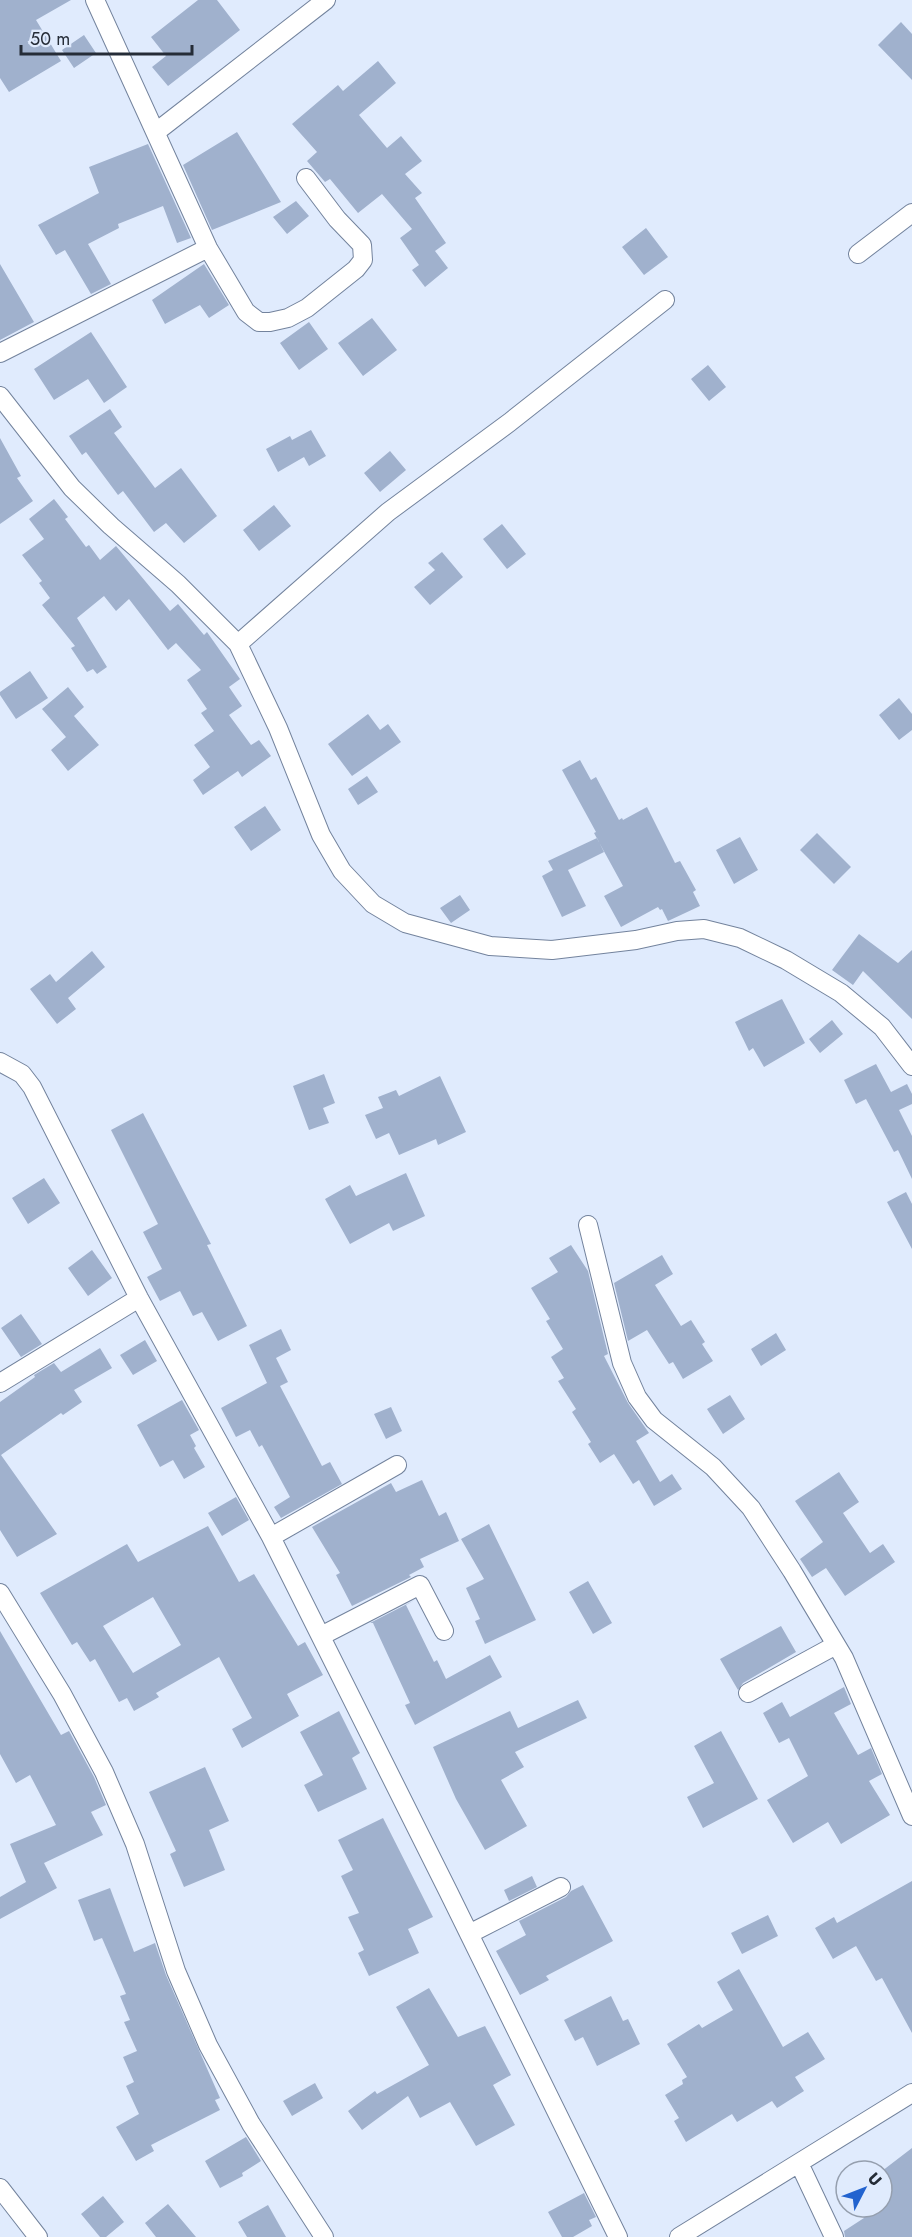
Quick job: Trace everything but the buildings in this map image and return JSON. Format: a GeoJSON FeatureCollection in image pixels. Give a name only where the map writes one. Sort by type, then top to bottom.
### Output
{"type":"FeatureCollection","features":[{"type":"Feature","properties":{"kind":"street"},"geometry":{"type":"LineString","coordinates":[[94,0],[208,248],[246,312],[259,322],[288,318],[307,308],[356,269],[363,260],[362,245],[337,219],[306,178]]}},
{"type":"Feature","properties":{"kind":"street"},"geometry":{"type":"LineString","coordinates":[[156,132],[326,0]]}},
{"type":"Feature","properties":{"kind":"street"},"geometry":{"type":"LineString","coordinates":[[858,254],[912,213]]}},
{"type":"Feature","properties":{"kind":"street"},"geometry":{"type":"LineString","coordinates":[[0,353],[208,248]]}},
{"type":"Feature","properties":{"kind":"street"},"geometry":{"type":"LineString","coordinates":[[238,644],[388,512],[510,422],[665,300]]}},
{"type":"Feature","properties":{"kind":"street"},"geometry":{"type":"LineString","coordinates":[[0,396],[72,488],[111,526],[178,584],[238,644],[278,728],[321,835],[342,871],[373,904],[405,923],[490,946],[552,950],[704,929],[740,938],[786,960],[840,993],[882,1027],[912,1065]]}},
{"type":"Feature","properties":{"kind":"street"},"geometry":{"type":"LineString","coordinates":[[0,1062],[22,1074],[32,1087],[139,1298],[271,1537],[618,2237]]}},
{"type":"Feature","properties":{"kind":"street"},"geometry":{"type":"LineString","coordinates":[[588,1225],[622,1363],[637,1397],[654,1420],[713,1467],[751,1508],[836,1645],[868,1711],[912,1816]]}},
{"type":"Feature","properties":{"kind":"street"},"geometry":{"type":"LineString","coordinates":[[0,1383],[139,1298]]}},
{"type":"Feature","properties":{"kind":"street"},"geometry":{"type":"LineString","coordinates":[[271,1537],[397,1465]]}},
{"type":"Feature","properties":{"kind":"street"},"geometry":{"type":"LineString","coordinates":[[321,1636],[420,1585],[444,1631]]}},
{"type":"Feature","properties":{"kind":"street"},"geometry":{"type":"LineString","coordinates":[[0,1593],[62,1694],[104,1772],[135,1844],[176,1971],[208,2045],[251,2124],[324,2237]]}},
{"type":"Feature","properties":{"kind":"street"},"geometry":{"type":"LineString","coordinates":[[748,1693],[836,1645]]}},
{"type":"Feature","properties":{"kind":"street"},"geometry":{"type":"LineString","coordinates":[[469,1934],[561,1887]]}},
{"type":"Feature","properties":{"kind":"street"},"geometry":{"type":"LineString","coordinates":[[680,2237],[912,2093]]}},
{"type":"Feature","properties":{"kind":"street"},"geometry":{"type":"LineString","coordinates":[[799,2163],[834,2237]]}},
{"type":"Feature","properties":{"kind":"street"},"geometry":{"type":"LineString","coordinates":[[0,2188],[38,2237]]}}]}
